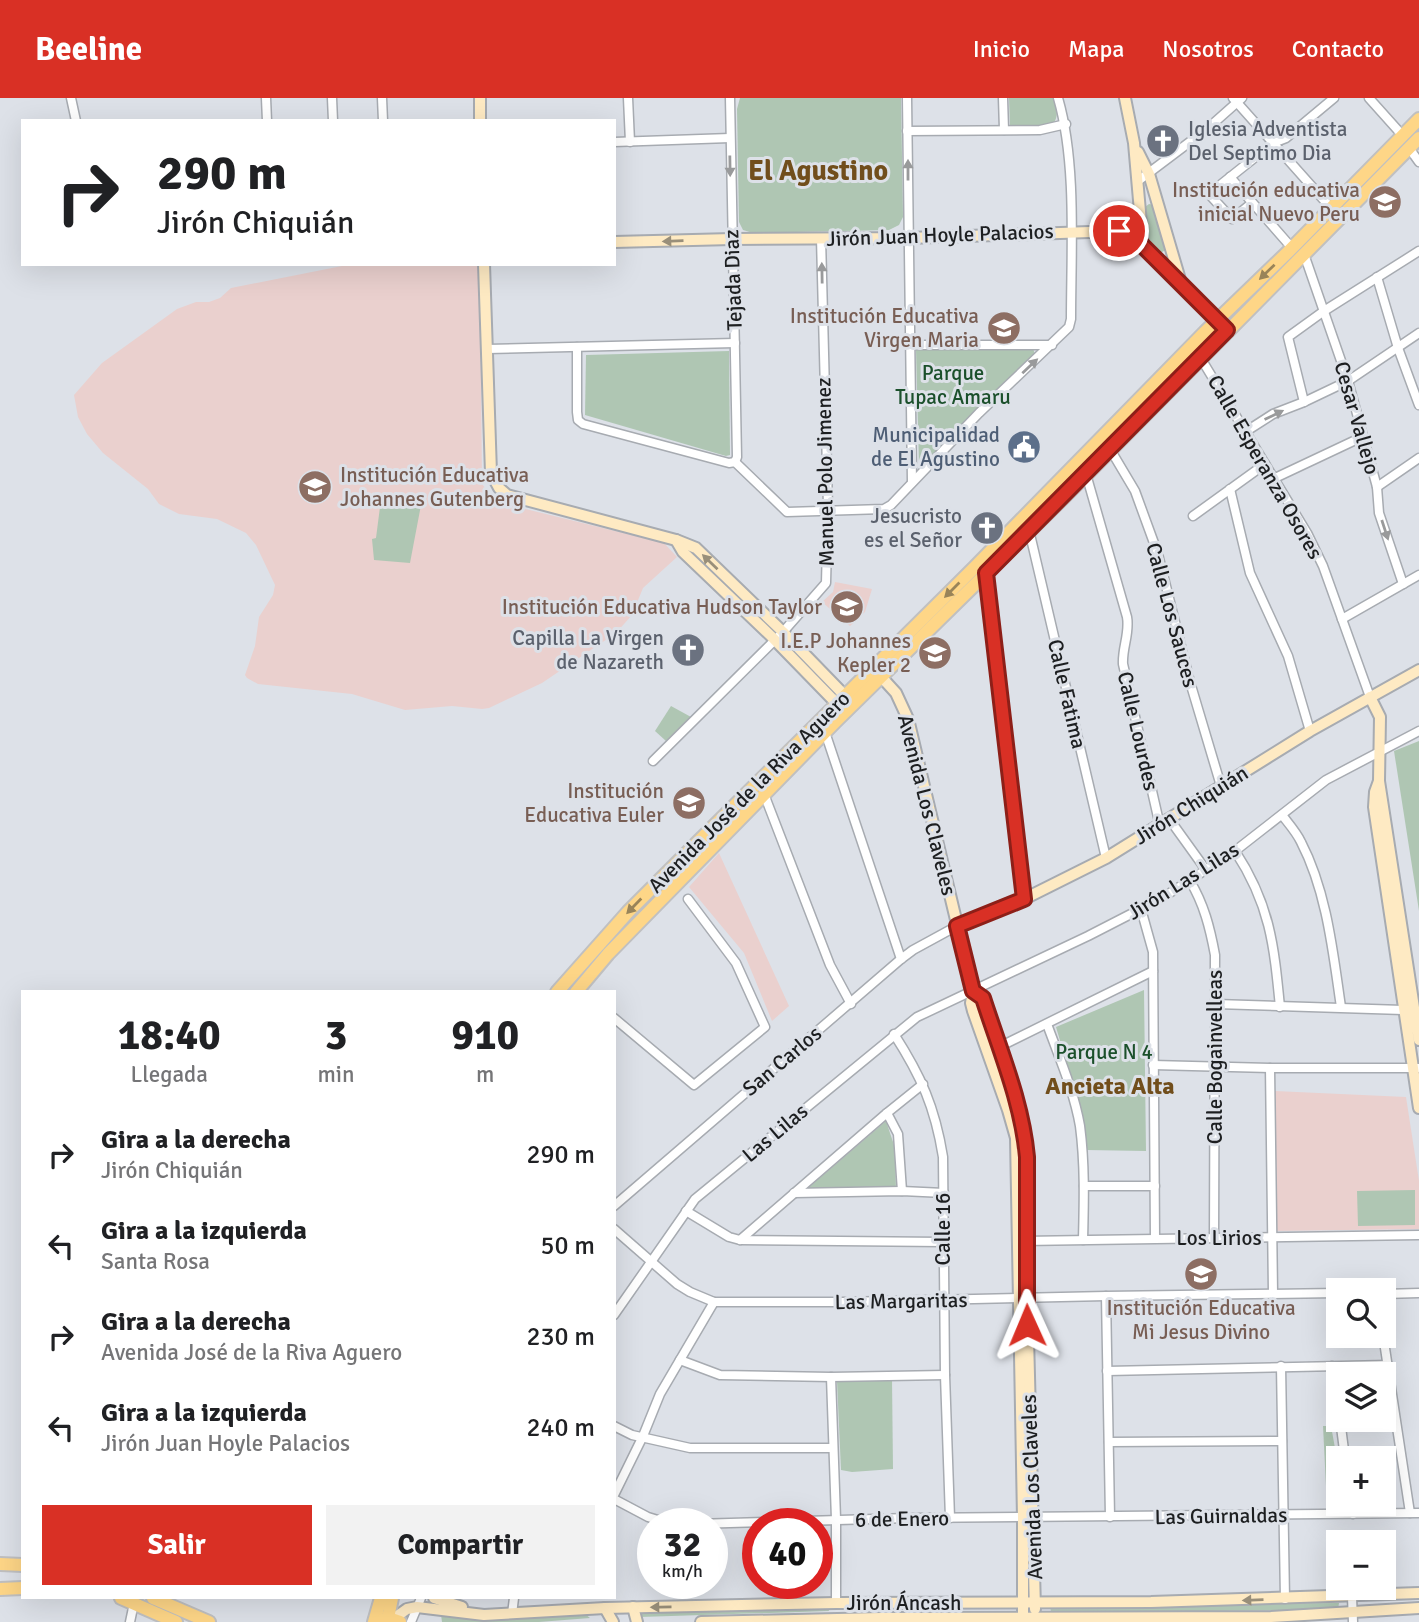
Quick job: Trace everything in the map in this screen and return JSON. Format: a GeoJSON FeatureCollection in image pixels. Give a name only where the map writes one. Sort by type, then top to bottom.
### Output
{"type":"FeatureCollection","features":[{"type":"Feature","properties":{"kind":"main road","name":"Avenida José de la Riva Aguero"},"geometry":{"type":"LineString","coordinates":[[559,990],[628,912],[986,573],[1086,474],[1227,330],[1298,251],[1331,208],[1419,120]]}},
{"type":"Feature","properties":{"kind":"main road","name":"Avenida José de la Riva Aguero"},"geometry":{"type":"LineString","coordinates":[[878,673],[1218,320],[1298,251],[1419,138]]}},
{"type":"Feature","properties":{"kind":"main road","name":"Avenida José de la Riva Aguero"},"geometry":{"type":"LineString","coordinates":[[581,990],[608,954],[764,794],[794,756],[825,732],[845,704]]}},
{"type":"Feature","properties":{"kind":"main road"},"geometry":{"type":"LineString","coordinates":[[0,1564],[21,1565]]}},
{"type":"Feature","properties":{"kind":"main road"},"geometry":{"type":"LineString","coordinates":[[0,1589],[21,1588]]}},
{"type":"Feature","properties":{"kind":"main road"},"geometry":{"type":"LineString","coordinates":[[124,1599],[176,1622]]}},
{"type":"Feature","properties":{"kind":"main road"},"geometry":{"type":"LineString","coordinates":[[155,1599],[209,1622]]}},
{"type":"Feature","properties":{"kind":"main road"},"geometry":{"type":"LineString","coordinates":[[381,1599],[387,1621]]}},
{"type":"Feature","properties":{"kind":"main road"},"geometry":{"type":"LineString","coordinates":[[387,1621],[392,1599]]}},
{"type":"Feature","properties":{"kind":"street"},"geometry":{"type":"LineString","coordinates":[[71,98],[76,119]]}},
{"type":"Feature","properties":{"kind":"street"},"geometry":{"type":"LineString","coordinates":[[266,98],[267,119]]}},
{"type":"Feature","properties":{"kind":"street"},"geometry":{"type":"LineString","coordinates":[[332,98],[333,119]]}},
{"type":"Feature","properties":{"kind":"street"},"geometry":{"type":"LineString","coordinates":[[382,98],[383,119]]}},
{"type":"Feature","properties":{"kind":"street"},"geometry":{"type":"LineString","coordinates":[[480,98],[480,119]]}},
{"type":"Feature","properties":{"kind":"street"},"geometry":{"type":"LineString","coordinates":[[628,98],[629,142]]}},
{"type":"Feature","properties":{"kind":"street","name":"Tejada Diaz"},"geometry":{"type":"LineString","coordinates":[[730,98],[735,462]]}},
{"type":"Feature","properties":{"kind":"street"},"geometry":{"type":"LineString","coordinates":[[907,98],[912,482]]}},
{"type":"Feature","properties":{"kind":"street"},"geometry":{"type":"LineString","coordinates":[[1003,98],[1004,130]]}},
{"type":"Feature","properties":{"kind":"street"},"geometry":{"type":"LineString","coordinates":[[577,347],[576,412],[578,420],[583,424],[735,462],[783,510],[793,513],[884,509],[1069,327],[1071,231],[1066,124],[1058,98]]}},
{"type":"Feature","properties":{"kind":"street"},"geometry":{"type":"LineString","coordinates":[[1125,98],[1134,143],[1143,246]]}},
{"type":"Feature","properties":{"kind":"street"},"geometry":{"type":"LineString","coordinates":[[1252,203],[1232,219],[1209,194],[1273,143],[1286,138],[1334,98]]}},
{"type":"Feature","properties":{"kind":"street"},"geometry":{"type":"LineString","coordinates":[[1369,98],[1403,136]]}},
{"type":"Feature","properties":{"kind":"street"},"geometry":{"type":"LineString","coordinates":[[1138,181],[1237,100],[1331,208]]}},
{"type":"Feature","properties":{"kind":"street"},"geometry":{"type":"LineString","coordinates":[[907,131],[1040,130],[1066,124]]}},
{"type":"Feature","properties":{"kind":"street"},"geometry":{"type":"LineString","coordinates":[[616,142],[730,138]]}},
{"type":"Feature","properties":{"kind":"street"},"geometry":{"type":"LineString","coordinates":[[1134,143],[1149,174],[1182,284]]}},
{"type":"Feature","properties":{"kind":"street"},"geometry":{"type":"LineString","coordinates":[[1409,149],[1419,162]]}},
{"type":"Feature","properties":{"kind":"street"},"geometry":{"type":"LineString","coordinates":[[1230,177],[1298,251]]}},
{"type":"Feature","properties":{"kind":"street"},"geometry":{"type":"LineString","coordinates":[[1140,205],[1147,200],[1158,203]]}},
{"type":"Feature","properties":{"kind":"street","name":"Jirón Juan Hoyle Palacios"},"geometry":{"type":"LineString","coordinates":[[616,243],[1119,231],[1143,246],[1227,330]]}},
{"type":"Feature","properties":{"kind":"street","name":"Manuel Polo Jimenez"},"geometry":{"type":"LineString","coordinates":[[653,761],[779,636],[826,583],[828,513],[821,238]]}},
{"type":"Feature","properties":{"kind":"street","name":"Cesar Vallejo"},"geometry":{"type":"LineString","coordinates":[[1298,251],[1324,311],[1348,381],[1377,487],[1379,513],[1403,584]]}},
{"type":"Feature","properties":{"kind":"street"},"geometry":{"type":"LineString","coordinates":[[1304,402],[1288,337],[1419,251]]}},
{"type":"Feature","properties":{"kind":"street"},"geometry":{"type":"LineString","coordinates":[[484,266],[491,473],[499,488],[507,495],[676,540],[695,548],[723,582],[845,704]]}},
{"type":"Feature","properties":{"kind":"street"},"geometry":{"type":"LineString","coordinates":[[1377,277],[1398,348],[1419,405]]}},
{"type":"Feature","properties":{"kind":"street"},"geometry":{"type":"LineString","coordinates":[[1245,432],[1273,414],[1348,381],[1419,333]]}},
{"type":"Feature","properties":{"kind":"street"},"geometry":{"type":"LineString","coordinates":[[487,349],[735,343]]}},
{"type":"Feature","properties":{"kind":"street"},"geometry":{"type":"LineString","coordinates":[[910,345],[1052,345]]}},
{"type":"Feature","properties":{"kind":"street","name":"Calle Esperanza Osores"},"geometry":{"type":"LineString","coordinates":[[1200,357],[1307,533],[1323,566],[1370,697]]}},
{"type":"Feature","properties":{"kind":"street"},"geometry":{"type":"LineString","coordinates":[[1275,478],[1362,437]]}},
{"type":"Feature","properties":{"kind":"street","name":"Calle Los Sauces"},"geometry":{"type":"LineString","coordinates":[[1110,449],[1135,491],[1158,554],[1190,681],[1221,786]]}},
{"type":"Feature","properties":{"kind":"street"},"geometry":{"type":"LineString","coordinates":[[1377,487],[1419,458]]}},
{"type":"Feature","properties":{"kind":"street"},"geometry":{"type":"LineString","coordinates":[[1193,516],[1265,464]]}},
{"type":"Feature","properties":{"kind":"street","name":"Calle Lourdes"},"geometry":{"type":"LineString","coordinates":[[1086,474],[1128,617],[1129,630],[1123,649],[1123,664],[1165,823],[1206,870]]}},
{"type":"Feature","properties":{"kind":"street"},"geometry":{"type":"LineString","coordinates":[[1230,489],[1250,573],[1288,656],[1310,731]]}},
{"type":"Feature","properties":{"kind":"street","name":"Calle Fatima"},"geometry":{"type":"LineString","coordinates":[[1028,530],[1106,858]]}},
{"type":"Feature","properties":{"kind":"street"},"geometry":{"type":"LineString","coordinates":[[986,573],[1024,899]]}},
{"type":"Feature","properties":{"kind":"street"},"geometry":{"type":"LineString","coordinates":[[1342,619],[1419,575]]}},
{"type":"Feature","properties":{"kind":"street","name":"Jirón Chiquián"},"geometry":{"type":"LineString","coordinates":[[957,926],[1024,899],[1106,858],[1310,731],[1419,670]]}},
{"type":"Feature","properties":{"kind":"street","name":"Avenida Los Claveles"},"geometry":{"type":"LineString","coordinates":[[878,673],[896,693],[908,719],[973,991],[973,1012],[1016,1138],[1023,1241]]}},
{"type":"Feature","properties":{"kind":"street"},"geometry":{"type":"LineString","coordinates":[[1370,697],[1380,717],[1379,781],[1419,1040]]}},
{"type":"Feature","properties":{"kind":"street","name":"Jirón Las Lilas"},"geometry":{"type":"LineString","coordinates":[[973,991],[1141,909],[1190,881],[1235,851],[1326,780],[1419,731]]}},
{"type":"Feature","properties":{"kind":"street"},"geometry":{"type":"LineString","coordinates":[[825,732],[901,959]]}},
{"type":"Feature","properties":{"kind":"street"},"geometry":{"type":"LineString","coordinates":[[1379,781],[1374,807],[1419,1108]]}},
{"type":"Feature","properties":{"kind":"street"},"geometry":{"type":"LineString","coordinates":[[764,794],[830,965],[850,1004]]}},
{"type":"Feature","properties":{"kind":"street"},"geometry":{"type":"LineString","coordinates":[[1282,815],[1301,841],[1316,878],[1333,948],[1341,1007]]}},
{"type":"Feature","properties":{"kind":"street"},"geometry":{"type":"LineString","coordinates":[[1235,851],[1249,873],[1263,904],[1275,953],[1280,1007]]}},
{"type":"Feature","properties":{"kind":"street","name":"Calle Bogainvelleas"},"geometry":{"type":"LineString","coordinates":[[1190,881],[1200,898],[1215,955],[1214,1238]]}},
{"type":"Feature","properties":{"kind":"street"},"geometry":{"type":"LineString","coordinates":[[616,1020],[694,1085],[765,1027],[736,963],[688,900]]}},
{"type":"Feature","properties":{"kind":"street"},"geometry":{"type":"LineString","coordinates":[[1141,909],[1153,953],[1155,1238]]}},
{"type":"Feature","properties":{"kind":"street","name":"San Carlos"},"geometry":{"type":"LineString","coordinates":[[616,1204],[901,959],[957,926]]}},
{"type":"Feature","properties":{"kind":"street"},"geometry":{"type":"LineString","coordinates":[[999,1046],[1153,971]]}},
{"type":"Feature","properties":{"kind":"street","name":"Avenida Los Claveles"},"geometry":{"type":"LineString","coordinates":[[973,991],[983,998],[1019,1105],[1025,1133],[1027,1157],[1023,1298],[1029,1618]]}},
{"type":"Feature","properties":{"kind":"street","name":"Las Lilas"},"geometry":{"type":"LineString","coordinates":[[616,1312],[695,1199],[894,1034],[917,1017],[973,991]]}},
{"type":"Feature","properties":{"kind":"street"},"geometry":{"type":"LineString","coordinates":[[1216,1004],[1403,1010]]}},
{"type":"Feature","properties":{"kind":"street"},"geometry":{"type":"LineString","coordinates":[[1047,1024],[1080,1126],[1084,1186],[1083,1240]]}},
{"type":"Feature","properties":{"kind":"street","name":"Calle 16"},"geometry":{"type":"LineString","coordinates":[[894,1034],[923,1084],[939,1131],[943,1157],[945,1375],[950,1518]]}},
{"type":"Feature","properties":{"kind":"street"},"geometry":{"type":"LineString","coordinates":[[1153,1065],[1415,1069]]}},
{"type":"Feature","properties":{"kind":"street"},"geometry":{"type":"LineString","coordinates":[[1270,1068],[1273,1293]]}},
{"type":"Feature","properties":{"kind":"street"},"geometry":{"type":"LineString","coordinates":[[740,1240],[923,1084]]}},
{"type":"Feature","properties":{"kind":"street"},"geometry":{"type":"LineString","coordinates":[[887,1112],[898,1135],[902,1191]]}},
{"type":"Feature","properties":{"kind":"street"},"geometry":{"type":"LineString","coordinates":[[1084,1186],[1155,1186]]}},
{"type":"Feature","properties":{"kind":"street"},"geometry":{"type":"LineString","coordinates":[[794,1193],[944,1193]]}},
{"type":"Feature","properties":{"kind":"street"},"geometry":{"type":"LineString","coordinates":[[686,1211],[729,1237],[740,1240],[943,1242]]}},
{"type":"Feature","properties":{"kind":"street","name":"Las Margaritas"},"geometry":{"type":"LineString","coordinates":[[616,1231],[690,1292],[714,1302],[944,1301],[1326,1293]]}},
{"type":"Feature","properties":{"kind":"street","name":"Los Lirios"},"geometry":{"type":"LineString","coordinates":[[1023,1241],[1419,1234]]}},
{"type":"Feature","properties":{"kind":"street"},"geometry":{"type":"LineString","coordinates":[[1396,1294],[1419,1293]]}},
{"type":"Feature","properties":{"kind":"street"},"geometry":{"type":"LineString","coordinates":[[1106,1296],[1110,1517]]}},
{"type":"Feature","properties":{"kind":"street"},"geometry":{"type":"LineString","coordinates":[[616,1493],[660,1394],[714,1302]]}},
{"type":"Feature","properties":{"kind":"street"},"geometry":{"type":"LineString","coordinates":[[680,1360],[720,1375],[945,1375]]}},
{"type":"Feature","properties":{"kind":"street"},"geometry":{"type":"LineString","coordinates":[[1281,1366],[1284,1599]]}},
{"type":"Feature","properties":{"kind":"street"},"geometry":{"type":"LineString","coordinates":[[1107,1371],[1326,1366]]}},
{"type":"Feature","properties":{"kind":"street"},"geometry":{"type":"LineString","coordinates":[[831,1377],[836,1604]]}},
{"type":"Feature","properties":{"kind":"street"},"geometry":{"type":"LineString","coordinates":[[1396,1411],[1414,1513]]}},
{"type":"Feature","properties":{"kind":"street"},"geometry":{"type":"LineString","coordinates":[[616,1427],[632,1435],[690,1448],[833,1448]]}},
{"type":"Feature","properties":{"kind":"street"},"geometry":{"type":"LineString","coordinates":[[1109,1442],[1282,1441]]}},
{"type":"Feature","properties":{"kind":"street"},"geometry":{"type":"LineString","coordinates":[[616,1498],[637,1511]]}},
{"type":"Feature","properties":{"kind":"street","name":"Las Guirnaldas"},"geometry":{"type":"LineString","coordinates":[[1396,1513],[1414,1513]]}},
{"type":"Feature","properties":{"kind":"street","name":"Las Guirnaldas"},"geometry":{"type":"LineString","coordinates":[[1028,1518],[1326,1514]]}},
{"type":"Feature","properties":{"kind":"street","name":"6 de Enero"},"geometry":{"type":"LineString","coordinates":[[728,1523],[836,1519],[1028,1518]]}},
{"type":"Feature","properties":{"kind":"street","name":"Jirón Áncash"},"geometry":{"type":"LineString","coordinates":[[1396,1594],[1419,1593]]}},
{"type":"Feature","properties":{"kind":"street","name":"Jirón Áncash"},"geometry":{"type":"LineString","coordinates":[[419,1602],[485,1615],[604,1603],[633,1607],[1326,1598]]}},
{"type":"Feature","properties":{"kind":"street"},"geometry":{"type":"LineString","coordinates":[[437,1599],[485,1615]]}},
{"type":"Feature","properties":{"kind":"street"},"geometry":{"type":"LineString","coordinates":[[512,1614],[514,1599]]}},
{"type":"Feature","properties":{"kind":"street"},"geometry":{"type":"LineString","coordinates":[[1352,1600],[1353,1618]]}},
{"type":"Feature","properties":{"kind":"street"},"geometry":{"type":"LineString","coordinates":[[387,1621],[419,1602]]}},
{"type":"Feature","properties":{"kind":"street"},"geometry":{"type":"LineString","coordinates":[[411,1622],[419,1602]]}},
{"type":"Feature","properties":{"kind":"street"},"geometry":{"type":"LineString","coordinates":[[130,1622],[134,1603]]}},
{"type":"Feature","properties":{"kind":"street"},"geometry":{"type":"LineString","coordinates":[[604,1603],[612,1622]]}},
{"type":"Feature","properties":{"kind":"street"},"geometry":{"type":"LineString","coordinates":[[633,1607],[636,1622]]}},
{"type":"Feature","properties":{"kind":"street","name":"Jirón Áncash"},"geometry":{"type":"LineString","coordinates":[[701,1622],[1353,1618],[1419,1608]]}},
{"type":"Feature","properties":{"kind":"shaded area","name":"Institución Educativa Johannes Gutenberg"},"geometry":{"type":"Polygon","coordinates":[[[342,266],[480,266],[482,484],[497,502],[664,543],[677,557],[643,588],[632,615],[616,633],[542,683],[489,708],[452,706],[405,710],[352,694],[258,684],[247,678],[245,675],[255,646],[259,617],[273,595],[275,585],[256,545],[246,533],[217,519],[179,514],[159,504],[148,489],[103,453],[87,434],[78,417],[74,395],[102,363],[177,309],[220,298],[231,288],[342,266]]]}},
{"type":"Feature","properties":{"kind":"shaded area","name":"Institución Educativa Hudson Taylor"},"geometry":{"type":"Polygon","coordinates":[[[835,582],[872,589],[865,612],[850,626],[822,602],[833,592],[835,582]]]}},
{"type":"Feature","properties":{"kind":"shaded area"},"geometry":{"type":"Polygon","coordinates":[[[719,853],[789,1006],[772,1021],[744,953],[689,887],[719,853]]]}},
{"type":"Feature","properties":{"kind":"shaded area"},"geometry":{"type":"Polygon","coordinates":[[[1275,1091],[1406,1097],[1419,1181],[1419,1229],[1273,1231],[1275,1091]]]}},
{"type":"Feature","properties":{"kind":"green space"},"geometry":{"type":"Polygon","coordinates":[[[740,98],[901,98],[903,217],[899,225],[889,230],[753,233],[743,230],[739,222],[737,109],[740,98]]]}},
{"type":"Feature","properties":{"kind":"green space"},"geometry":{"type":"Polygon","coordinates":[[[1009,98],[1053,98],[1055,120],[1050,127],[1010,127],[1009,98]]]}},
{"type":"Feature","properties":{"kind":"green space"},"geometry":{"type":"Polygon","coordinates":[[[1154,205],[1166,250],[1160,253],[1147,239],[1145,207],[1154,205]]]}},
{"type":"Feature","properties":{"kind":"green space","name":"Parque Tupac Amaru"},"geometry":{"type":"Polygon","coordinates":[[[1033,348],[1035,355],[924,465],[919,465],[916,350],[1033,348]]]}},
{"type":"Feature","properties":{"kind":"green space"},"geometry":{"type":"Polygon","coordinates":[[[729,351],[730,455],[585,415],[586,355],[729,351]]]}},
{"type":"Feature","properties":{"kind":"green space"},"geometry":{"type":"Polygon","coordinates":[[[421,505],[410,563],[374,560],[372,539],[376,538],[380,507],[421,505]]]}},
{"type":"Feature","properties":{"kind":"green space"},"geometry":{"type":"Polygon","coordinates":[[[671,706],[691,717],[666,741],[655,731],[671,706]]]}},
{"type":"Feature","properties":{"kind":"green space"},"geometry":{"type":"Polygon","coordinates":[[[1419,741],[1419,911],[1394,751],[1419,741]]]}},
{"type":"Feature","properties":{"kind":"green space","name":"Parque N 4"},"geometry":{"type":"Polygon","coordinates":[[[1144,990],[1146,1151],[1086,1150],[1081,1112],[1056,1027],[1144,990]]]}},
{"type":"Feature","properties":{"kind":"green space"},"geometry":{"type":"Polygon","coordinates":[[[886,1121],[895,1148],[896,1190],[809,1191],[808,1188],[886,1121]]]}},
{"type":"Feature","properties":{"kind":"green space"},"geometry":{"type":"Polygon","coordinates":[[[1415,1190],[1415,1225],[1358,1226],[1357,1191],[1415,1190]]]}},
{"type":"Feature","properties":{"kind":"green space"},"geometry":{"type":"Polygon","coordinates":[[[892,1379],[893,1469],[852,1472],[841,1470],[837,1381],[892,1379]]]}},
{"type":"Feature","properties":{"kind":"green space"},"geometry":{"type":"Polygon","coordinates":[[[1323,1426],[1326,1426],[1326,1432],[1332,1432],[1335,1446],[1326,1446],[1326,1486],[1323,1426]]]}},
{"type":"Feature","properties":{"kind":"green space"},"geometry":{"type":"Polygon","coordinates":[[[1339,1603],[1338,1610],[1051,1612],[1050,1605],[1339,1603]]]}},
{"type":"Feature","properties":{"kind":"green space"},"geometry":{"type":"Polygon","coordinates":[[[828,1607],[829,1611],[640,1617],[639,1612],[828,1607]]]}},
{"type":"Feature","properties":{"kind":"green space"},"geometry":{"type":"Polygon","coordinates":[[[584,1613],[590,1618],[539,1622],[442,1622],[441,1615],[509,1619],[584,1613]]]}},
{"type":"Feature","properties":{"kind":"place","name":"Iglesia Adventista Del Septimo Dia"},"geometry":{"type":"Point","coordinates":[1163,141]}},
{"type":"Feature","properties":{"kind":"place","name":"Institución educativa inicial Nuevo Peru"},"geometry":{"type":"Point","coordinates":[1385,202]}},
{"type":"Feature","properties":{"kind":"place","name":"Institución Educativa Virgen Maria"},"geometry":{"type":"Point","coordinates":[1004,328]}},
{"type":"Feature","properties":{"kind":"place","name":"Municipalidad de El Agustino"},"geometry":{"type":"Point","coordinates":[1024,447]}},
{"type":"Feature","properties":{"kind":"place","name":"Institución Educativa Johannes Gutenberg"},"geometry":{"type":"Point","coordinates":[315,487]}},
{"type":"Feature","properties":{"kind":"place","name":"Jesucristo es el Señor"},"geometry":{"type":"Point","coordinates":[987,528]}},
{"type":"Feature","properties":{"kind":"place","name":"Institución Educativa Hudson Taylor"},"geometry":{"type":"Point","coordinates":[847,607]}},
{"type":"Feature","properties":{"kind":"place","name":"Capilla La Virgen de Nazareth"},"geometry":{"type":"Point","coordinates":[688,650]}},
{"type":"Feature","properties":{"kind":"place","name":"I.E.P Johannes Kepler 2"},"geometry":{"type":"Point","coordinates":[935,653]}},
{"type":"Feature","properties":{"kind":"place","name":"Institución Educativa Euler"},"geometry":{"type":"Point","coordinates":[689,803]}},
{"type":"Feature","properties":{"kind":"place","name":"Institución Educativa Mi Jesus Divino"},"geometry":{"type":"Point","coordinates":[1201,1274]}},
{"type":"Feature","properties":{"kind":"district","name":"El Agustino"},"geometry":{"type":"Point","coordinates":[818,170]}},
{"type":"Feature","properties":{"kind":"district","name":"Ancieta Alta"},"geometry":{"type":"Point","coordinates":[1110,1086]}},
{"type":"Feature","properties":{"kind":"route"},"geometry":{"type":"LineString","coordinates":[[1027,1325],[1025,1133],[1019,1105],[983,998],[973,991],[957,926],[1024,899],[986,573],[1227,330],[1143,246],[1119,231]]}}]}
